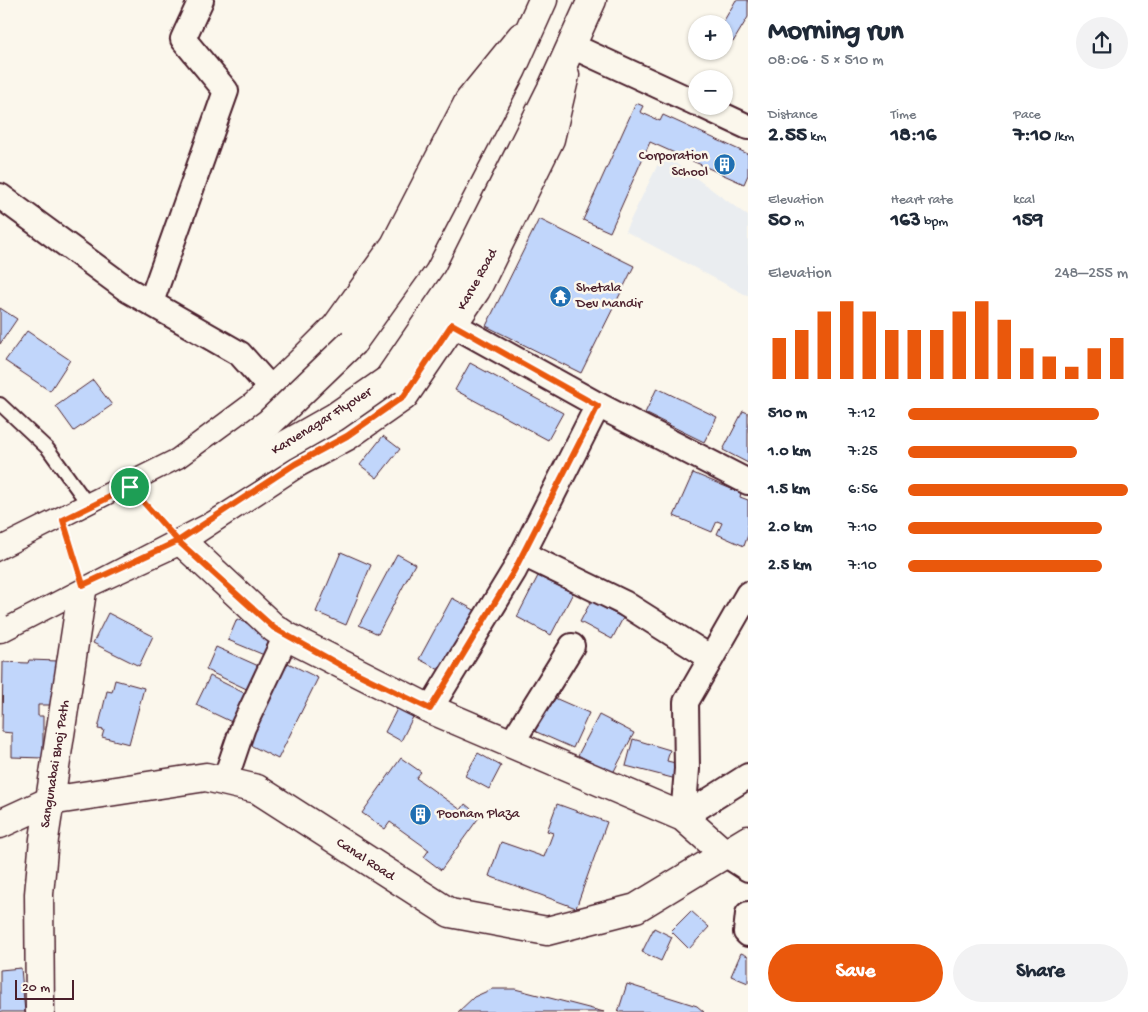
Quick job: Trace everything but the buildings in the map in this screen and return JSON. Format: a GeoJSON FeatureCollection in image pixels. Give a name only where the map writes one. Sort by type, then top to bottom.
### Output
{"type":"FeatureCollection","features":[{"type":"Feature","properties":{"kind":"street"},"geometry":{"type":"LineString","coordinates":[[152,302],[226,91],[183,39],[200,0]]}},
{"type":"Feature","properties":{"kind":"street"},"geometry":{"type":"LineString","coordinates":[[0,552],[180,462],[255,406],[336,327],[395,246],[469,101],[530,26],[543,0]]}},
{"type":"Feature","properties":{"kind":"street","name":"Karve Road"},"geometry":{"type":"LineString","coordinates":[[0,628],[83,585],[178,541],[295,464],[347,436],[404,396],[476,290],[550,139],[572,46],[592,0]]}},
{"type":"Feature","properties":{"kind":"street","name":"Karvenagar Flyover"},"geometry":{"type":"LineString","coordinates":[[0,576],[191,480],[269,423],[353,342],[414,257],[512,69],[530,26]]}},
{"type":"Feature","properties":{"kind":"street"},"geometry":{"type":"LineString","coordinates":[[572,46],[688,99]]}},
{"type":"Feature","properties":{"kind":"street","name":"Karvenagar Flyover"},"geometry":{"type":"LineString","coordinates":[[0,603],[201,499],[284,446],[335,417],[388,380],[457,279],[572,46]]}},
{"type":"Feature","properties":{"kind":"street"},"geometry":{"type":"LineString","coordinates":[[722,115],[748,127]]}},
{"type":"Feature","properties":{"kind":"street"},"geometry":{"type":"LineString","coordinates":[[0,196],[128,290],[240,354],[272,390]]}},
{"type":"Feature","properties":{"kind":"street"},"geometry":{"type":"LineString","coordinates":[[452,324],[598,406],[748,482]]}},
{"type":"Feature","properties":{"kind":"street"},"geometry":{"type":"LineString","coordinates":[[430,709],[523,554],[598,406]]}},
{"type":"Feature","properties":{"kind":"street"},"geometry":{"type":"LineString","coordinates":[[130,487],[178,541],[274,628],[286,636],[430,709],[683,817],[725,854],[748,869]]}},
{"type":"Feature","properties":{"kind":"street","name":"Sangunabai Bhoj Path"},"geometry":{"type":"LineString","coordinates":[[40,1012],[39,894],[50,801],[83,585],[63,520]]}},
{"type":"Feature","properties":{"kind":"street"},"geometry":{"type":"LineString","coordinates":[[523,554],[624,604],[711,658]]}},
{"type":"Feature","properties":{"kind":"street"},"geometry":{"type":"LineString","coordinates":[[683,817],[687,769],[686,702],[748,594]]}},
{"type":"Feature","properties":{"kind":"street"},"geometry":{"type":"LineString","coordinates":[[225,780],[243,727],[286,636]]}},
{"type":"Feature","properties":{"kind":"street"},"geometry":{"type":"LineString","coordinates":[[511,744],[572,646]]}},
{"type":"Feature","properties":{"kind":"street"},"geometry":{"type":"LineString","coordinates":[[683,817],[748,776]]}},
{"type":"Feature","properties":{"kind":"street","name":"Canal Road"},"geometry":{"type":"LineString","coordinates":[[0,824],[50,801],[206,777],[225,780],[257,789],[450,913],[547,931],[636,908],[748,840]]}},
{"type":"Feature","properties":{"kind":"street"},"geometry":{"type":"LineString","coordinates":[[748,914],[746,932],[748,934]]}},
{"type":"Feature","properties":{"kind":"lane"},"geometry":{"type":"LineString","coordinates":[[0,404],[48,449],[90,507]]}},
{"type":"Feature","properties":{"kind":"shaded area"},"geometry":{"type":"Polygon","coordinates":[[[663,154],[748,216],[748,296],[625,231],[663,154]]]}},
{"type":"Feature","properties":{"kind":"place","name":"Corporation School"},"geometry":{"type":"Point","coordinates":[724,164]}},
{"type":"Feature","properties":{"kind":"place","name":"Shetala Dev Mandir"},"geometry":{"type":"Point","coordinates":[560,296]}},
{"type":"Feature","properties":{"kind":"place","name":"Poonam Plaza"},"geometry":{"type":"Point","coordinates":[421,814]}},
{"type":"Feature","properties":{"kind":"route"},"geometry":{"type":"LineString","coordinates":[[130,487],[63,520],[83,585],[178,541],[274,628],[342,666],[430,709],[514,571],[562,473],[598,406],[452,324],[404,396],[347,436],[295,464],[178,541],[130,487]]}}]}
